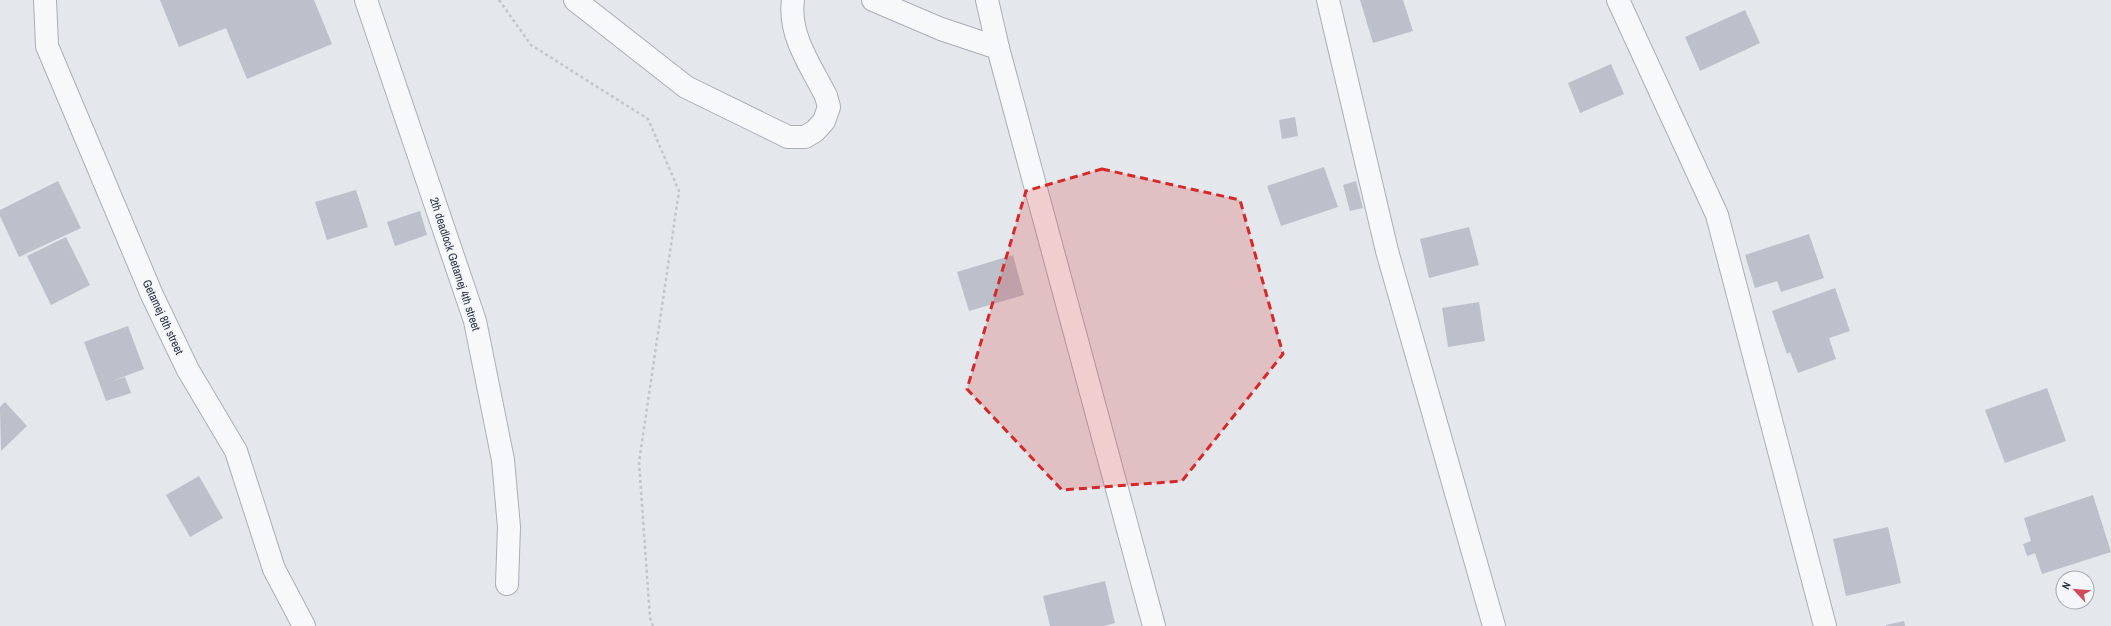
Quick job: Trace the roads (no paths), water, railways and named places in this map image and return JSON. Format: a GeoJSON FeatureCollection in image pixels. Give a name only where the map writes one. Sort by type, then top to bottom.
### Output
{"type":"FeatureCollection","features":[{"type":"Feature","properties":{"kind":"street","name":"Getamej 8th street"},"geometry":{"type":"LineString","coordinates":[[44,0],[47,46],[152,295],[188,370],[236,451],[274,569],[304,626]]}},
{"type":"Feature","properties":{"kind":"street","name":"2th deadlock Getamej 4th street"},"geometry":{"type":"LineString","coordinates":[[366,0],[475,321],[503,460],[509,527],[507,584]]}},
{"type":"Feature","properties":{"kind":"street"},"geometry":{"type":"LineString","coordinates":[[575,0],[686,87],[788,137],[805,137],[815,131],[824,120],[829,106],[826,96],[796,37],[791,13],[792,0]]}},
{"type":"Feature","properties":{"kind":"street"},"geometry":{"type":"LineString","coordinates":[[873,0],[941,29],[998,48]]}},
{"type":"Feature","properties":{"kind":"street"},"geometry":{"type":"LineString","coordinates":[[987,0],[998,48],[1154,626]]}},
{"type":"Feature","properties":{"kind":"street"},"geometry":{"type":"LineString","coordinates":[[1328,0],[1387,251],[1494,626]]}},
{"type":"Feature","properties":{"kind":"street"},"geometry":{"type":"LineString","coordinates":[[1618,0],[1717,216],[1825,626]]}}]}
